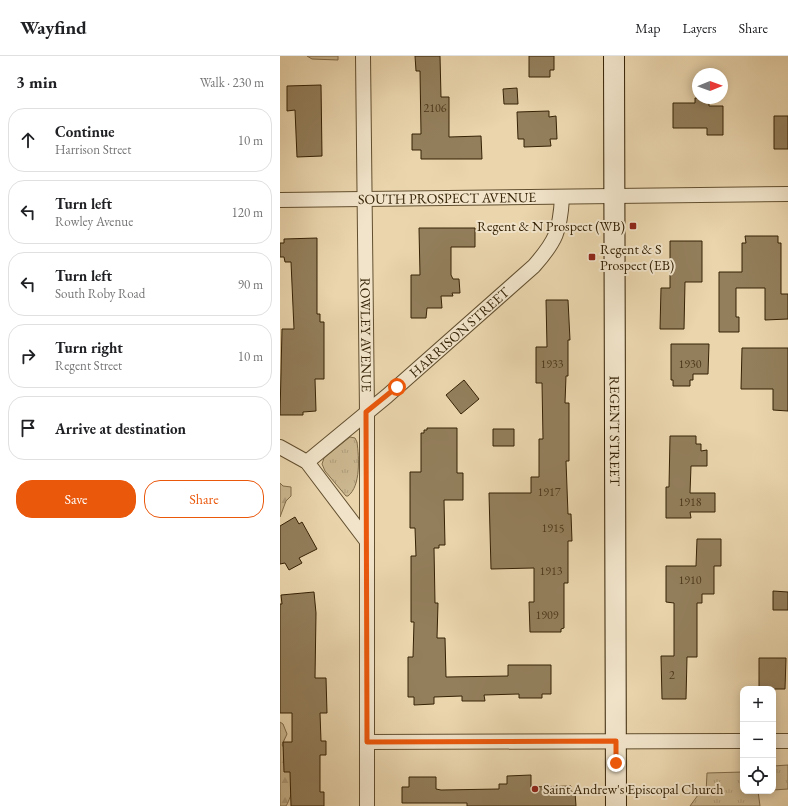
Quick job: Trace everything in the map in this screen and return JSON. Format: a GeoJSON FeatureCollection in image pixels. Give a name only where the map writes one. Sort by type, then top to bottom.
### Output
{"type":"FeatureCollection","features":[{"type":"Feature","properties":{"kind":"main road","name":"REGENT STREET"},"geometry":{"type":"LineString","coordinates":[[614,56],[616,806]]}},
{"type":"Feature","properties":{"kind":"street","name":"ROWLEY AVENUE"},"geometry":{"type":"LineString","coordinates":[[363,56],[365,199],[367,806]]}},
{"type":"Feature","properties":{"kind":"street","name":"SOUTH PROSPECT AVENUE"},"geometry":{"type":"LineString","coordinates":[[280,200],[562,198],[788,194]]}},
{"type":"Feature","properties":{"kind":"street","name":"HARRISON STREET"},"geometry":{"type":"LineString","coordinates":[[307,462],[387,396],[534,266],[547,252],[556,236],[561,220],[562,198]]}},
{"type":"Feature","properties":{"kind":"street"},"geometry":{"type":"LineString","coordinates":[[280,448],[307,462],[366,540]]}},
{"type":"Feature","properties":{"kind":"street"},"geometry":{"type":"LineString","coordinates":[[367,742],[740,741]]}},
{"type":"Feature","properties":{"kind":"street"},"geometry":{"type":"LineString","coordinates":[[776,741],[788,741]]}},
{"type":"Feature","properties":{"kind":"green space"},"geometry":{"type":"Polygon","coordinates":[[[307,56],[338,56],[338,60],[312,59],[307,56]]]}},
{"type":"Feature","properties":{"kind":"green space"},"geometry":{"type":"Polygon","coordinates":[[[350,437],[355,438],[357,442],[358,471],[355,485],[348,496],[346,496],[325,471],[322,464],[324,458],[350,437]]]}},
{"type":"Feature","properties":{"kind":"green space"},"geometry":{"type":"Polygon","coordinates":[[[280,483],[283,486],[291,487],[291,496],[286,501],[280,517],[280,483]]]}},
{"type":"Feature","properties":{"kind":"green space"},"geometry":{"type":"Polygon","coordinates":[[[280,722],[283,724],[287,734],[282,745],[292,759],[295,789],[286,806],[280,806],[280,722]]]}},
{"type":"Feature","properties":{"kind":"green space"},"geometry":{"type":"Polygon","coordinates":[[[788,765],[788,789],[776,790],[776,766],[788,765]]]}},
{"type":"Feature","properties":{"kind":"green space"},"geometry":{"type":"Polygon","coordinates":[[[740,772],[740,794],[758,794],[760,806],[690,806],[698,795],[706,793],[707,773],[740,772]]]}},
{"type":"Feature","properties":{"kind":"building"},"geometry":{"type":"Polygon","coordinates":[[[415,56],[440,56],[441,97],[449,97],[449,137],[481,136],[482,159],[421,159],[421,150],[412,150],[412,134],[421,134],[420,71],[416,71],[415,56]]]}},
{"type":"Feature","properties":{"kind":"building"},"geometry":{"type":"Polygon","coordinates":[[[529,56],[554,56],[554,70],[550,70],[550,77],[529,77],[529,56]]]}},
{"type":"Feature","properties":{"kind":"building"},"geometry":{"type":"Polygon","coordinates":[[[321,85],[322,156],[297,157],[295,110],[287,111],[287,86],[321,85]]]}},
{"type":"Feature","properties":{"kind":"building"},"geometry":{"type":"Polygon","coordinates":[[[517,88],[518,104],[504,104],[503,89],[517,88]]]}},
{"type":"Feature","properties":{"kind":"building"},"geometry":{"type":"Polygon","coordinates":[[[673,103],[723,106],[723,135],[707,135],[707,128],[673,128],[673,103]]]}},
{"type":"Feature","properties":{"kind":"building"},"geometry":{"type":"Polygon","coordinates":[[[549,111],[549,117],[556,116],[557,139],[550,139],[551,146],[524,147],[524,139],[518,139],[517,112],[549,111]]]}},
{"type":"Feature","properties":{"kind":"building"},"geometry":{"type":"Polygon","coordinates":[[[774,116],[788,116],[788,149],[774,149],[774,116]]]}},
{"type":"Feature","properties":{"kind":"building"},"geometry":{"type":"Polygon","coordinates":[[[419,228],[475,228],[475,247],[451,247],[451,275],[453,279],[459,279],[460,293],[452,293],[453,296],[441,296],[442,308],[427,308],[426,318],[411,318],[411,275],[420,275],[419,228]]]}},
{"type":"Feature","properties":{"kind":"building"},"geometry":{"type":"Polygon","coordinates":[[[745,236],[778,236],[778,243],[781,243],[781,294],[788,294],[788,319],[765,320],[765,288],[736,288],[736,317],[739,317],[739,332],[719,332],[719,272],[742,272],[742,243],[746,243],[745,236]]]}},
{"type":"Feature","properties":{"kind":"building"},"geometry":{"type":"Polygon","coordinates":[[[317,238],[317,314],[320,314],[320,322],[324,322],[324,379],[315,379],[316,411],[303,412],[303,415],[280,415],[282,329],[294,329],[291,262],[285,262],[284,257],[280,257],[280,243],[284,243],[284,239],[317,238]]]}},
{"type":"Feature","properties":{"kind":"building"},"geometry":{"type":"Polygon","coordinates":[[[670,241],[702,241],[702,282],[685,282],[684,329],[660,329],[661,288],[670,288],[670,241]]]}},
{"type":"Feature","properties":{"kind":"building"},"geometry":{"type":"Polygon","coordinates":[[[546,300],[568,300],[570,340],[568,340],[568,376],[566,376],[565,403],[569,403],[569,461],[566,461],[568,514],[571,514],[572,541],[568,541],[568,583],[564,583],[564,628],[561,629],[561,632],[530,632],[529,602],[534,602],[534,568],[491,569],[489,493],[531,493],[531,477],[539,477],[539,439],[543,439],[542,383],[536,383],[536,347],[547,347],[546,300]]]}},
{"type":"Feature","properties":{"kind":"building"},"geometry":{"type":"Polygon","coordinates":[[[671,344],[709,344],[708,374],[693,374],[693,380],[690,380],[690,386],[673,386],[673,380],[671,380],[671,344]]]}},
{"type":"Feature","properties":{"kind":"building"},"geometry":{"type":"Polygon","coordinates":[[[742,348],[788,348],[788,411],[773,410],[773,389],[741,389],[742,348]]]}},
{"type":"Feature","properties":{"kind":"building"},"geometry":{"type":"Polygon","coordinates":[[[464,380],[479,399],[461,414],[446,395],[464,380]]]}},
{"type":"Feature","properties":{"kind":"building"},"geometry":{"type":"Polygon","coordinates":[[[427,428],[457,428],[457,473],[463,473],[463,500],[444,500],[445,545],[439,545],[439,548],[434,548],[435,603],[438,603],[437,638],[445,638],[446,677],[508,676],[508,665],[551,665],[551,694],[542,694],[542,698],[519,698],[519,694],[484,695],[485,701],[462,701],[462,696],[434,697],[434,704],[414,705],[414,697],[408,697],[408,657],[413,657],[414,622],[411,622],[411,556],[416,556],[415,528],[410,528],[410,472],[421,472],[421,433],[424,433],[424,430],[427,430],[427,428]]]}},
{"type":"Feature","properties":{"kind":"building"},"geometry":{"type":"Polygon","coordinates":[[[493,429],[514,429],[514,446],[493,446],[493,429]]]}},
{"type":"Feature","properties":{"kind":"building"},"geometry":{"type":"Polygon","coordinates":[[[670,436],[696,436],[696,444],[701,444],[701,451],[707,450],[707,466],[691,466],[690,493],[715,493],[715,512],[690,512],[691,518],[666,518],[666,487],[669,487],[670,436]]]}},
{"type":"Feature","properties":{"kind":"building"},"geometry":{"type":"Polygon","coordinates":[[[295,517],[299,524],[302,522],[317,549],[299,558],[302,563],[289,570],[285,563],[280,564],[280,526],[295,517]]]}},
{"type":"Feature","properties":{"kind":"building"},"geometry":{"type":"Polygon","coordinates":[[[697,539],[721,539],[721,566],[714,566],[714,594],[702,594],[702,603],[697,603],[697,657],[687,657],[686,699],[662,699],[661,656],[674,656],[674,603],[666,602],[666,566],[696,566],[697,539]]]}},
{"type":"Feature","properties":{"kind":"building"},"geometry":{"type":"Polygon","coordinates":[[[773,591],[788,592],[788,610],[773,610],[773,591]]]}},
{"type":"Feature","properties":{"kind":"building"},"geometry":{"type":"Polygon","coordinates":[[[314,592],[316,613],[315,678],[326,678],[327,713],[320,713],[321,741],[326,741],[326,755],[320,755],[320,792],[324,792],[324,806],[291,806],[290,772],[284,772],[283,742],[292,742],[292,713],[280,713],[280,604],[282,604],[281,595],[314,592]]]}},
{"type":"Feature","properties":{"kind":"building"},"geometry":{"type":"Polygon","coordinates":[[[759,658],[786,658],[785,689],[776,689],[776,686],[759,686],[759,658]]]}},
{"type":"Feature","properties":{"kind":"building"},"geometry":{"type":"Polygon","coordinates":[[[531,775],[531,787],[571,786],[571,792],[575,792],[576,806],[467,806],[467,803],[402,803],[402,787],[409,787],[409,777],[436,777],[436,789],[441,790],[499,789],[499,784],[507,784],[507,776],[531,775]]]}},
{"type":"Feature","properties":{"kind":"place","name":"Regent & N Prospect (WB)"},"geometry":{"type":"Point","coordinates":[633,226]}},
{"type":"Feature","properties":{"kind":"place","name":"Regent & S Prospect (EB)"},"geometry":{"type":"Point","coordinates":[592,257]}},
{"type":"Feature","properties":{"kind":"place","name":"Saint Andrew's Episcopal Church"},"geometry":{"type":"Point","coordinates":[535,789]}},
{"type":"Feature","properties":{"kind":"route"},"geometry":{"type":"LineString","coordinates":[[397,387],[366,412],[367,742],[616,741],[616,763]]}}]}
